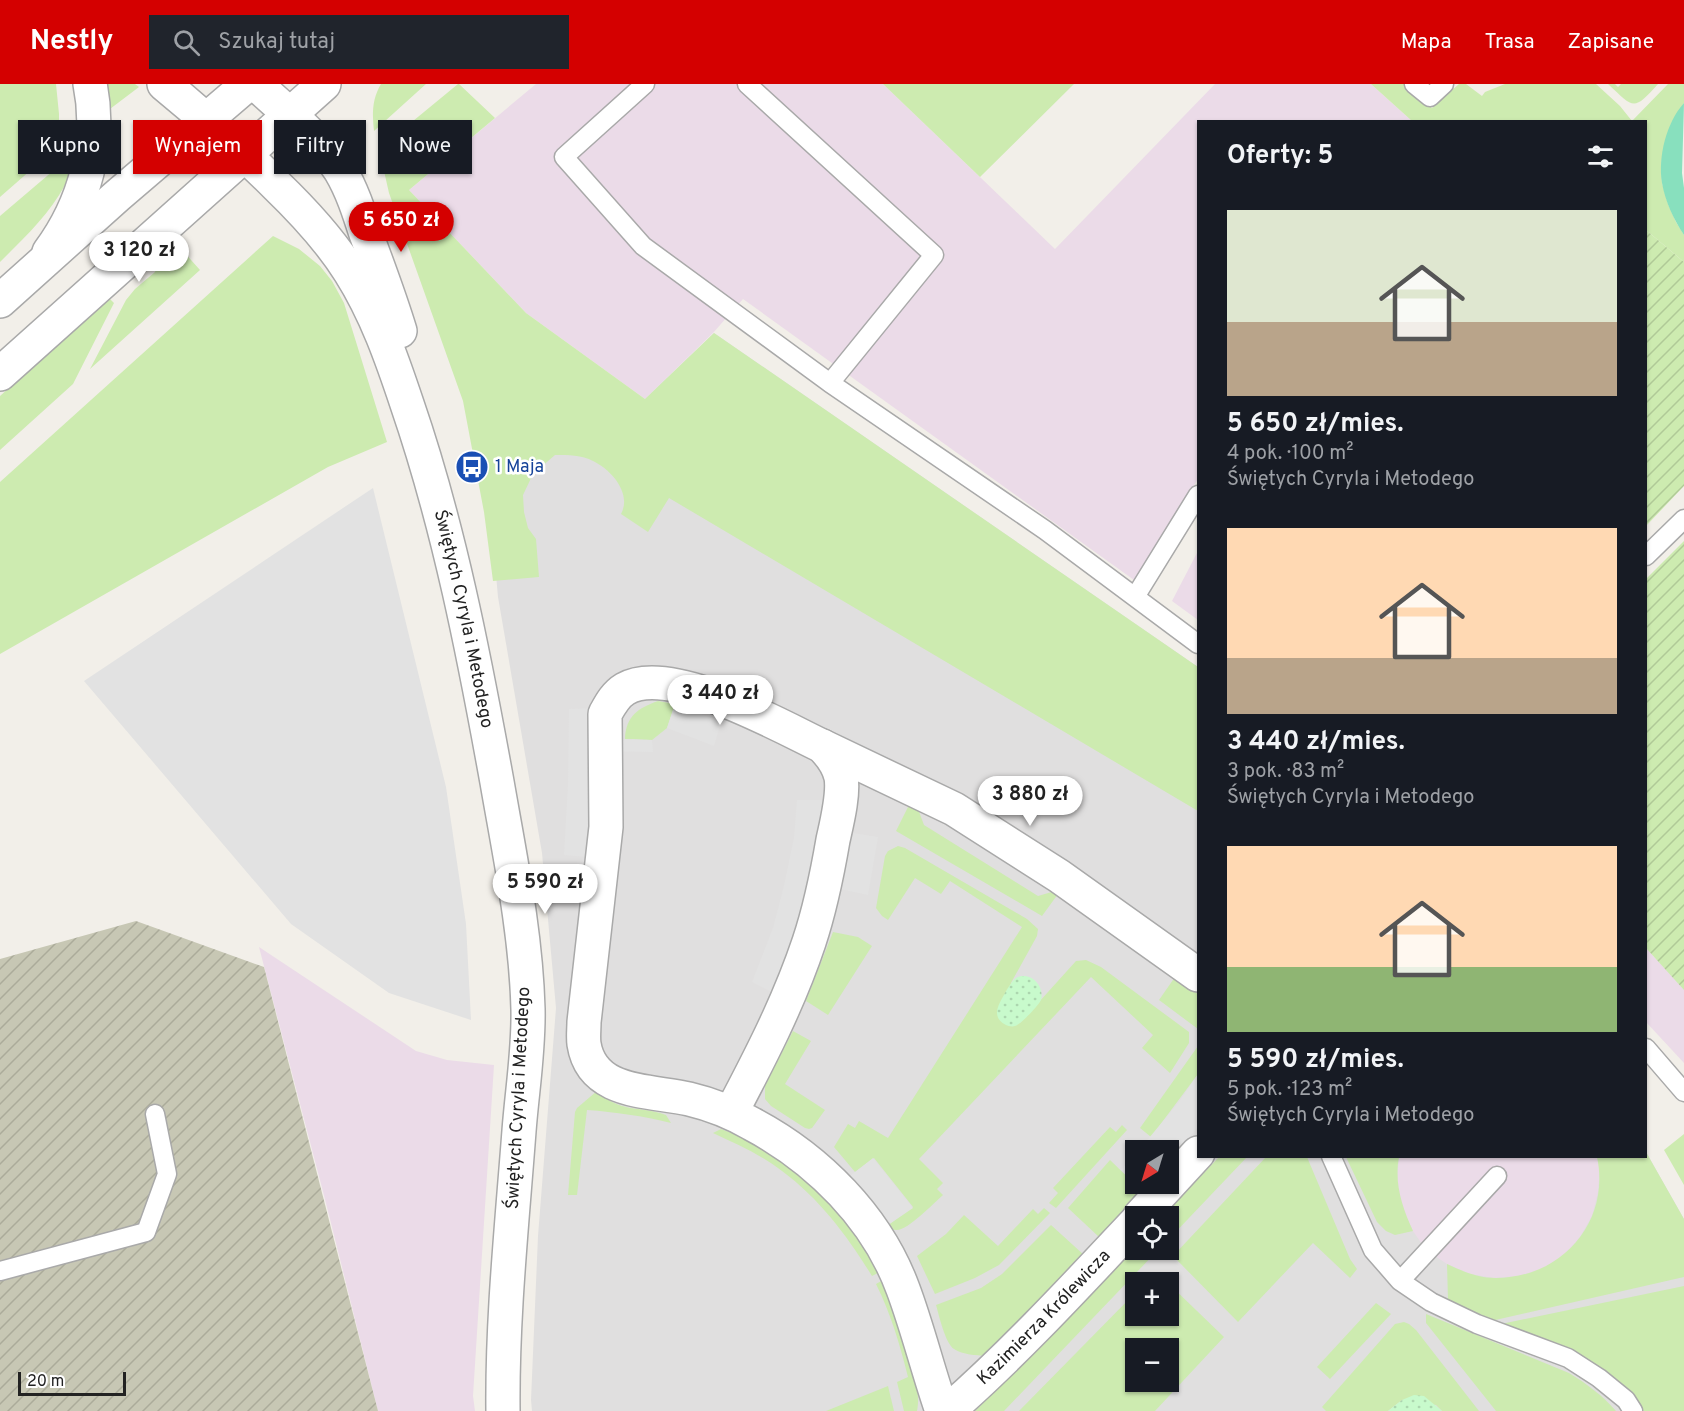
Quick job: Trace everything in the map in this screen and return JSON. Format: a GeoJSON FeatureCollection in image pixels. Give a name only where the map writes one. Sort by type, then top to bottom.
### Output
{"type":"FeatureCollection","features":[{"type":"Feature","properties":{"kind":"street"},"geometry":{"type":"LineString","coordinates":[[36,268],[64,230],[84,185],[93,137],[94,111],[90,84]]}},
{"type":"Feature","properties":{"kind":"street"},"geometry":{"type":"LineString","coordinates":[[164,84],[207,119]]}},
{"type":"Feature","properties":{"kind":"street"},"geometry":{"type":"LineString","coordinates":[[0,301],[117,196],[248,84]]}},
{"type":"Feature","properties":{"kind":"street","name":"Świętych Cyryla i Metodego"},"geometry":{"type":"LineString","coordinates":[[256,84],[290,115],[332,159],[352,194],[384,282],[405,350],[412,382],[418,436]]}},
{"type":"Feature","properties":{"kind":"street"},"geometry":{"type":"LineString","coordinates":[[262,140],[324,84]]}},
{"type":"Feature","properties":{"kind":"street","name":"Świętych Cyryla i Metodego"},"geometry":{"type":"LineString","coordinates":[[262,170],[332,244],[352,274],[382,335],[418,436],[444,530],[481,697],[518,908],[528,1012],[504,1346],[503,1411]]}},
{"type":"Feature","properties":{"kind":"street"},"geometry":{"type":"LineString","coordinates":[[0,374],[224,174]]}},
{"type":"Feature","properties":{"kind":"street"},"geometry":{"type":"LineString","coordinates":[[942,1411],[903,1288],[887,1252],[842,1191],[780,1140],[731,1113],[690,1099],[622,1087],[600,1076],[590,1063],[584,1045],[584,1022],[606,827],[605,714],[613,700],[625,689],[643,684],[666,683],[696,690],[730,702],[954,809],[1059,876],[1197,974]]}},
{"type":"Feature","properties":{"kind":"street"},"geometry":{"type":"LineString","coordinates":[[731,1113],[784,1005],[808,944],[822,900],[841,797],[841,778],[834,758],[822,746]]}},
{"type":"Feature","properties":{"kind":"street"},"geometry":{"type":"LineString","coordinates":[[1149,1206],[1197,1155]]}},
{"type":"Feature","properties":{"kind":"street","name":"Kazimierza Królewicza"},"geometry":{"type":"LineString","coordinates":[[948,1411],[1033,1332],[1125,1234]]}},
{"type":"Feature","properties":{"kind":"lane"},"geometry":{"type":"LineString","coordinates":[[645,84],[564,157],[643,246],[830,383],[1045,530],[1197,643]]}},
{"type":"Feature","properties":{"kind":"lane"},"geometry":{"type":"LineString","coordinates":[[747,84],[934,255],[830,383]]}},
{"type":"Feature","properties":{"kind":"lane"},"geometry":{"type":"LineString","coordinates":[[1414,84],[1430,97],[1444,84]]}},
{"type":"Feature","properties":{"kind":"lane"},"geometry":{"type":"LineString","coordinates":[[1135,597],[1197,497]]}},
{"type":"Feature","properties":{"kind":"lane"},"geometry":{"type":"LineString","coordinates":[[1647,555],[1684,519]]}},
{"type":"Feature","properties":{"kind":"lane"},"geometry":{"type":"LineString","coordinates":[[1647,1049],[1684,1092]]}},
{"type":"Feature","properties":{"kind":"lane"},"geometry":{"type":"LineString","coordinates":[[0,1271],[146,1232],[166,1174],[155,1114]]}},
{"type":"Feature","properties":{"kind":"lane"},"geometry":{"type":"LineString","coordinates":[[1332,1158],[1373,1250],[1400,1281],[1431,1302],[1477,1324],[1568,1358],[1599,1378],[1626,1400],[1633,1411]]}},
{"type":"Feature","properties":{"kind":"lane"},"geometry":{"type":"LineString","coordinates":[[1400,1281],[1497,1176]]}},
{"type":"Feature","properties":{"kind":"shaded area"},"geometry":{"type":"Polygon","coordinates":[[[536,84],[883,84],[1055,249],[1215,84],[1371,84],[1411,120],[1197,120],[1197,481],[1134,580],[743,299],[713,333],[645,399],[526,313],[409,190],[428,174],[472,174],[472,137],[536,84]]]}},
{"type":"Feature","properties":{"kind":"shaded area"},"geometry":{"type":"Polygon","coordinates":[[[714,333],[1197,666],[1197,1158],[1647,1158],[1647,1154],[1684,1219],[1684,1411],[532,1411],[538,1236],[556,1008],[542,853],[498,597],[486,464],[645,399],[714,333]]]}},
{"type":"Feature","properties":{"kind":"shaded area"},"geometry":{"type":"Polygon","coordinates":[[[373,488],[446,787],[466,924],[471,1020],[389,993],[291,924],[84,681],[373,488]]]}},
{"type":"Feature","properties":{"kind":"shaded area"},"geometry":{"type":"Polygon","coordinates":[[[1197,553],[1197,619],[1172,601],[1197,553]]]}},
{"type":"Feature","properties":{"kind":"shaded area"},"geometry":{"type":"Polygon","coordinates":[[[675,704],[721,722],[714,746],[667,728],[675,704]]]}},
{"type":"Feature","properties":{"kind":"shaded area"},"geometry":{"type":"Polygon","coordinates":[[[595,708],[596,738],[652,740],[653,752],[595,751],[588,857],[564,855],[569,709],[595,708]]]}},
{"type":"Feature","properties":{"kind":"shaded area"},"geometry":{"type":"Polygon","coordinates":[[[797,800],[823,800],[822,828],[878,837],[868,895],[812,883],[774,993],[752,982],[773,928],[783,890],[794,838],[797,800]]]}},
{"type":"Feature","properties":{"kind":"shaded area"},"geometry":{"type":"Polygon","coordinates":[[[136,921],[264,967],[378,1411],[0,1411],[0,959],[136,921]]]}},
{"type":"Feature","properties":{"kind":"shaded area"},"geometry":{"type":"Polygon","coordinates":[[[259,947],[416,1051],[447,1060],[494,1065],[473,1396],[475,1411],[378,1411],[259,947]]]}},
{"type":"Feature","properties":{"kind":"shaded area"},"geometry":{"type":"Polygon","coordinates":[[[1647,949],[1684,989],[1684,1063],[1647,1023],[1647,949]]]}},
{"type":"Feature","properties":{"kind":"shaded area"},"geometry":{"type":"Polygon","coordinates":[[[1197,1075],[1197,1128],[1179,1149],[1179,1140],[1147,1140],[1179,1102],[1197,1075]]]}},
{"type":"Feature","properties":{"kind":"shaded area"},"geometry":{"type":"Polygon","coordinates":[[[873,1158],[913,1208],[888,1225],[871,1200],[850,1176],[873,1158]]]}},
{"type":"Feature","properties":{"kind":"shaded area"},"geometry":{"type":"Polygon","coordinates":[[[1399,1158],[1597,1158],[1600,1168],[1598,1192],[1592,1216],[1580,1237],[1564,1255],[1543,1269],[1518,1276],[1494,1278],[1470,1274],[1447,1264],[1424,1247],[1402,1208],[1397,1184],[1399,1158]]]}},
{"type":"Feature","properties":{"kind":"green space"},"geometry":{"type":"Polygon","coordinates":[[[0,84],[56,84],[59,120],[18,120],[18,174],[26,174],[0,197],[0,84]]]}},
{"type":"Feature","properties":{"kind":"green space"},"geometry":{"type":"Polygon","coordinates":[[[103,84],[135,84],[139,87],[106,112],[103,84]]]}},
{"type":"Feature","properties":{"kind":"green space"},"geometry":{"type":"Polygon","coordinates":[[[381,84],[426,84],[386,120],[378,120],[378,127],[374,131],[373,107],[381,84]]]}},
{"type":"Feature","properties":{"kind":"green space"},"geometry":{"type":"Polygon","coordinates":[[[458,84],[495,118],[472,137],[472,120],[414,120],[458,84]]]}},
{"type":"Feature","properties":{"kind":"green space"},"geometry":{"type":"Polygon","coordinates":[[[883,84],[1074,84],[980,177],[883,84]]]}},
{"type":"Feature","properties":{"kind":"green space"},"geometry":{"type":"Polygon","coordinates":[[[1371,84],[1404,84],[1432,108],[1459,84],[1466,84],[1482,96],[1485,92],[1505,84],[1596,84],[1631,120],[1411,120],[1371,84]]]}},
{"type":"Feature","properties":{"kind":"green space"},"geometry":{"type":"Polygon","coordinates":[[[1608,84],[1615,84],[1618,87],[1621,84],[1658,84],[1638,103],[1633,104],[1608,84]]]}},
{"type":"Feature","properties":{"kind":"green space"},"geometry":{"type":"Polygon","coordinates":[[[1668,84],[1684,84],[1684,103],[1671,124],[1661,165],[1662,183],[1668,204],[1684,235],[1684,262],[1647,231],[1647,120],[1633,120],[1668,84]]]}},
{"type":"Feature","properties":{"kind":"green space"},"geometry":{"type":"Polygon","coordinates":[[[1684,103],[1682,173],[1684,235],[1673,217],[1663,190],[1661,162],[1668,130],[1684,103]]]}},
{"type":"Feature","properties":{"kind":"green space"},"geometry":{"type":"Polygon","coordinates":[[[49,174],[69,174],[59,196],[36,226],[0,262],[0,216],[49,174]]]}},
{"type":"Feature","properties":{"kind":"green space"},"geometry":{"type":"Polygon","coordinates":[[[385,174],[428,174],[409,190],[526,313],[645,399],[714,333],[1197,666],[1197,810],[669,498],[648,532],[621,514],[624,499],[613,476],[600,465],[584,458],[555,455],[533,474],[523,495],[528,528],[536,539],[539,577],[493,581],[484,512],[463,401],[389,193],[385,174]]]}},
{"type":"Feature","properties":{"kind":"green space"},"geometry":{"type":"Polygon","coordinates":[[[1647,231],[1684,262],[1684,486],[1647,525],[1647,231]]]}},
{"type":"Feature","properties":{"kind":"green space"},"geometry":{"type":"Polygon","coordinates":[[[273,236],[299,249],[320,266],[332,281],[344,303],[387,442],[328,467],[0,654],[0,482],[273,236]]]}},
{"type":"Feature","properties":{"kind":"green space"},"geometry":{"type":"Polygon","coordinates":[[[174,241],[200,270],[90,369],[126,300],[155,272],[163,250],[174,241]]]}},
{"type":"Feature","properties":{"kind":"green space"},"geometry":{"type":"Polygon","coordinates":[[[109,298],[114,303],[73,384],[0,450],[0,396],[109,298]]]}},
{"type":"Feature","properties":{"kind":"green space"},"geometry":{"type":"Polygon","coordinates":[[[1684,541],[1684,990],[1647,949],[1647,578],[1684,541]]]}},
{"type":"Feature","properties":{"kind":"green space"},"geometry":{"type":"Polygon","coordinates":[[[658,701],[675,704],[667,728],[652,740],[625,739],[628,724],[634,714],[658,701]]]}},
{"type":"Feature","properties":{"kind":"green space"},"geometry":{"type":"Polygon","coordinates":[[[909,805],[918,809],[924,825],[1038,896],[1055,891],[1058,894],[1042,916],[896,831],[909,805]]]}},
{"type":"Feature","properties":{"kind":"green space"},"geometry":{"type":"Polygon","coordinates":[[[898,846],[1027,919],[1038,929],[1037,936],[1011,983],[1020,1023],[1076,961],[1086,960],[1101,967],[1189,1032],[1189,1043],[1170,1073],[1142,1048],[1153,1035],[1091,977],[919,1159],[943,1183],[937,1189],[943,1195],[914,1221],[897,1230],[888,1225],[913,1207],[874,1158],[855,1172],[834,1147],[848,1124],[855,1128],[859,1121],[888,1138],[1022,927],[950,881],[941,894],[915,878],[888,920],[876,908],[885,856],[888,851],[898,846]]]}},
{"type":"Feature","properties":{"kind":"green space"},"geometry":{"type":"Polygon","coordinates":[[[833,932],[858,937],[872,946],[828,1015],[806,1001],[833,932]]]}},
{"type":"Feature","properties":{"kind":"green space"},"geometry":{"type":"Polygon","coordinates":[[[1025,976],[1038,984],[1041,1000],[1017,1025],[1007,1025],[998,1018],[998,1006],[1013,981],[1017,977],[1025,976]]]}},
{"type":"Feature","properties":{"kind":"green space"},"geometry":{"type":"Polygon","coordinates":[[[1175,977],[1197,993],[1197,1028],[1159,1000],[1175,977]]]}},
{"type":"Feature","properties":{"kind":"green space"},"geometry":{"type":"Polygon","coordinates":[[[793,1031],[811,1041],[785,1084],[825,1110],[809,1129],[771,1106],[765,1099],[765,1086],[793,1031]]]}},
{"type":"Feature","properties":{"kind":"green space"},"geometry":{"type":"Polygon","coordinates":[[[1197,1047],[1197,1075],[1151,1137],[1140,1128],[1197,1047]]]}},
{"type":"Feature","properties":{"kind":"green space"},"geometry":{"type":"Polygon","coordinates":[[[597,1091],[622,1106],[666,1115],[671,1123],[587,1110],[577,1195],[568,1195],[575,1112],[597,1091]]]}},
{"type":"Feature","properties":{"kind":"green space"},"geometry":{"type":"Polygon","coordinates":[[[1122,1125],[1127,1130],[1056,1208],[1049,1203],[1058,1193],[1053,1188],[1110,1127],[1116,1132],[1122,1125]]]}},
{"type":"Feature","properties":{"kind":"green space"},"geometry":{"type":"Polygon","coordinates":[[[721,1129],[752,1141],[787,1162],[844,1215],[880,1272],[872,1276],[832,1219],[796,1182],[766,1160],[713,1133],[721,1129]]]}},
{"type":"Feature","properties":{"kind":"green space"},"geometry":{"type":"Polygon","coordinates":[[[1684,1134],[1684,1185],[1664,1150],[1684,1134]]]}},
{"type":"Feature","properties":{"kind":"green space"},"geometry":{"type":"Polygon","coordinates":[[[1647,1154],[1684,1219],[1684,1277],[1491,1321],[1448,1300],[1447,1264],[1464,1272],[1496,1278],[1520,1275],[1541,1268],[1560,1257],[1576,1242],[1588,1224],[1596,1203],[1599,1181],[1597,1158],[1647,1158],[1647,1154]]]}},
{"type":"Feature","properties":{"kind":"green space"},"geometry":{"type":"Polygon","coordinates":[[[1218,1158],[1246,1158],[1179,1228],[1179,1206],[1172,1206],[1218,1158]]]}},
{"type":"Feature","properties":{"kind":"green space"},"geometry":{"type":"Polygon","coordinates":[[[1265,1158],[1307,1158],[1350,1259],[1357,1269],[1350,1278],[1313,1243],[1238,1322],[1177,1260],[1179,1260],[1179,1250],[1265,1158]]]}},
{"type":"Feature","properties":{"kind":"green space"},"geometry":{"type":"Polygon","coordinates":[[[1346,1158],[1399,1158],[1400,1195],[1413,1231],[1395,1235],[1386,1231],[1377,1222],[1346,1158]]]}},
{"type":"Feature","properties":{"kind":"green space"},"geometry":{"type":"Polygon","coordinates":[[[1110,1160],[1125,1175],[1125,1194],[1137,1194],[1099,1237],[1068,1208],[1110,1160]]]}},
{"type":"Feature","properties":{"kind":"green space"},"geometry":{"type":"Polygon","coordinates":[[[1044,1208],[1050,1213],[999,1265],[975,1278],[935,1294],[917,1256],[946,1234],[964,1215],[998,1246],[1033,1209],[1038,1214],[1044,1208]]]}},
{"type":"Feature","properties":{"kind":"green space"},"geometry":{"type":"Polygon","coordinates":[[[1051,1225],[1084,1255],[986,1356],[965,1354],[954,1349],[945,1335],[936,1305],[981,1288],[1002,1274],[1051,1225]]]}},
{"type":"Feature","properties":{"kind":"green space"},"geometry":{"type":"Polygon","coordinates":[[[1125,1257],[1125,1260],[1148,1260],[1137,1272],[1125,1272],[1125,1284],[1004,1411],[975,1411],[1044,1344],[1125,1257]]]}},
{"type":"Feature","properties":{"kind":"green space"},"geometry":{"type":"Polygon","coordinates":[[[883,1280],[912,1364],[918,1398],[917,1411],[904,1411],[897,1382],[908,1377],[895,1330],[876,1284],[883,1280]]]}},
{"type":"Feature","properties":{"kind":"green space"},"geometry":{"type":"Polygon","coordinates":[[[1684,1286],[1684,1411],[1644,1411],[1636,1402],[1501,1324],[1684,1286]]]}},
{"type":"Feature","properties":{"kind":"green space"},"geometry":{"type":"Polygon","coordinates":[[[1179,1294],[1224,1337],[1179,1385],[1179,1338],[1125,1338],[1125,1392],[1173,1392],[1155,1411],[1019,1411],[1125,1303],[1125,1326],[1179,1326],[1179,1294]]]}},
{"type":"Feature","properties":{"kind":"green space"},"geometry":{"type":"Polygon","coordinates":[[[1376,1303],[1391,1314],[1330,1379],[1317,1367],[1376,1303]]]}},
{"type":"Feature","properties":{"kind":"green space"},"geometry":{"type":"Polygon","coordinates":[[[1426,1314],[1569,1373],[1594,1390],[1616,1411],[1496,1411],[1426,1323],[1426,1314]]]}},
{"type":"Feature","properties":{"kind":"green space"},"geometry":{"type":"Polygon","coordinates":[[[1404,1322],[1416,1330],[1479,1411],[1442,1411],[1436,1405],[1402,1400],[1388,1411],[1326,1411],[1322,1407],[1395,1324],[1404,1322]]]}},
{"type":"Feature","properties":{"kind":"green space"},"geometry":{"type":"Polygon","coordinates":[[[888,1386],[894,1411],[826,1411],[888,1386]]]}},
{"type":"Feature","properties":{"kind":"green space"},"geometry":{"type":"Polygon","coordinates":[[[1414,1395],[1424,1396],[1442,1411],[1388,1411],[1402,1400],[1414,1395]]]}},
{"type":"Feature","properties":{"kind":"place","name":"1 Maja"},"geometry":{"type":"Point","coordinates":[472,467]}}]}
